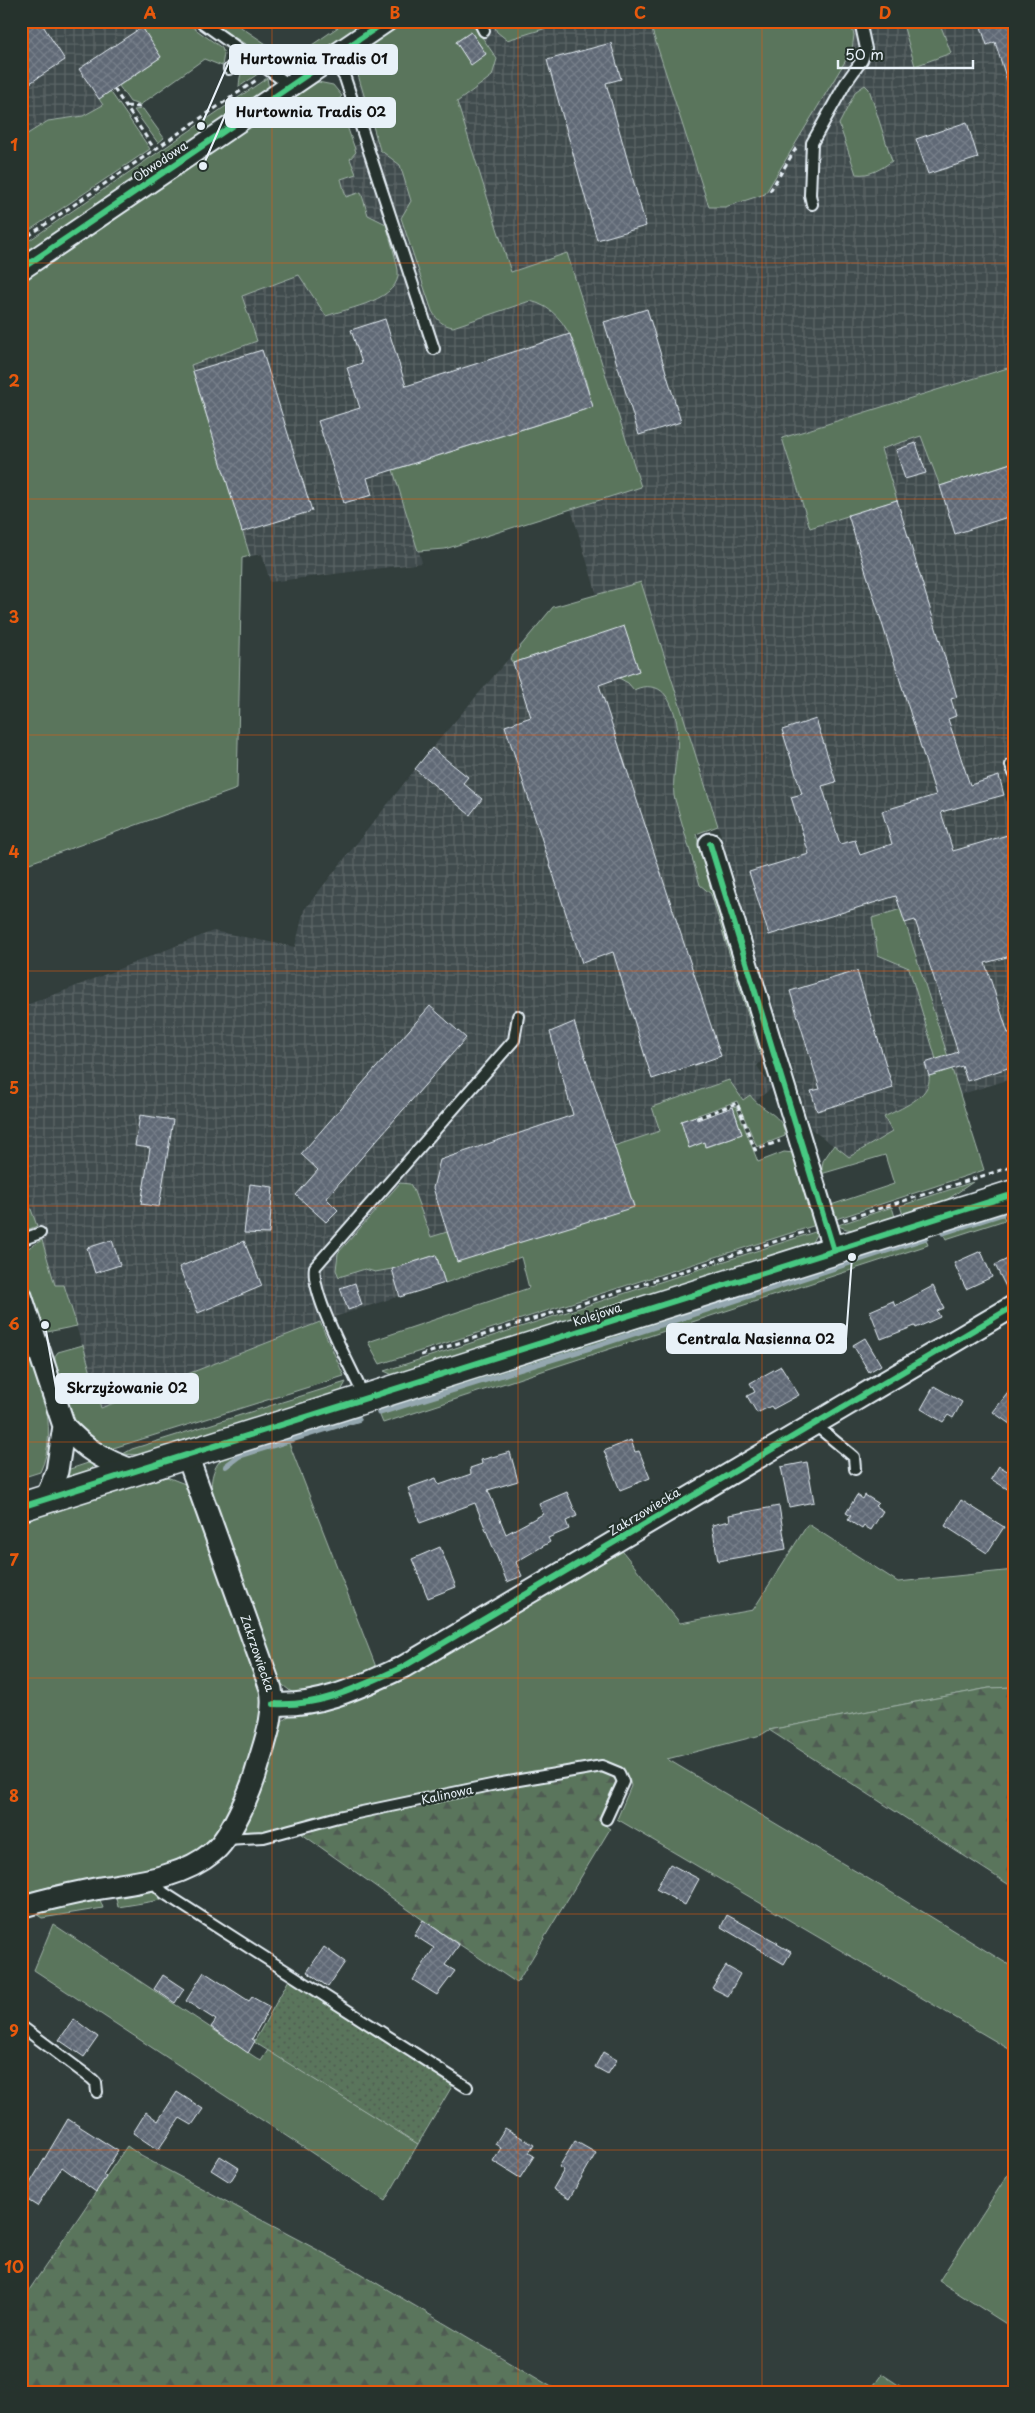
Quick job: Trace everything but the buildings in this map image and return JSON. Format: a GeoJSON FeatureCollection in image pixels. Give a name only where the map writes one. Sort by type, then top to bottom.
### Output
{"type":"FeatureCollection","features":[{"type":"Feature","properties":{"kind":"street","name":"Obwodowa"},"geometry":{"type":"LineString","coordinates":[[21,269],[386,21]]}},
{"type":"Feature","properties":{"kind":"street"},"geometry":{"type":"LineString","coordinates":[[710,844],[834,1251]]}},
{"type":"Feature","properties":{"kind":"street","name":"Kolejowa"},"geometry":{"type":"LineString","coordinates":[[34,1503],[366,1400],[1014,1194]]}},
{"type":"Feature","properties":{"kind":"street"},"geometry":{"type":"LineString","coordinates":[[21,1296],[64,1426],[82,1445],[117,1465],[135,1471]]}},
{"type":"Feature","properties":{"kind":"street","name":"Zakrzowiecka"},"geometry":{"type":"LineString","coordinates":[[187,1455],[271,1688],[274,1704],[300,1705],[325,1699],[403,1667],[1014,1306]]}},
{"type":"Feature","properties":{"kind":"street"},"geometry":{"type":"LineString","coordinates":[[34,1503],[57,1471],[64,1426]]}},
{"type":"Feature","properties":{"kind":"street"},"geometry":{"type":"LineString","coordinates":[[21,1907],[72,1894],[154,1879],[194,1864],[213,1853],[226,1840],[254,1777],[274,1704]]}},
{"type":"Feature","properties":{"kind":"lane"},"geometry":{"type":"LineString","coordinates":[[200,21],[291,86]]}},
{"type":"Feature","properties":{"kind":"lane"},"geometry":{"type":"LineString","coordinates":[[812,204],[810,195],[812,143],[845,84],[862,60],[866,48],[860,21]]}},
{"type":"Feature","properties":{"kind":"lane"},"geometry":{"type":"LineString","coordinates":[[229,69],[247,55]]}},
{"type":"Feature","properties":{"kind":"lane"},"geometry":{"type":"LineString","coordinates":[[332,58],[345,78],[434,349]]}},
{"type":"Feature","properties":{"kind":"lane"},"geometry":{"type":"LineString","coordinates":[[366,1400],[328,1319],[315,1283],[315,1267],[514,1040],[518,1016]]}},
{"type":"Feature","properties":{"kind":"lane"},"geometry":{"type":"LineString","coordinates":[[21,1240],[40,1233]]}},
{"type":"Feature","properties":{"kind":"lane"},"geometry":{"type":"LineString","coordinates":[[813,1424],[854,1457],[856,1468]]}},
{"type":"Feature","properties":{"kind":"lane","name":"Kalinowa"},"geometry":{"type":"LineString","coordinates":[[226,1840],[264,1837],[348,1815],[496,1784],[602,1766],[619,1773],[623,1782],[606,1819]]}},
{"type":"Feature","properties":{"kind":"lane"},"geometry":{"type":"LineString","coordinates":[[154,1879],[164,1893],[466,2088]]}},
{"type":"Feature","properties":{"kind":"lane"},"geometry":{"type":"LineString","coordinates":[[21,2026],[92,2079],[96,2083],[97,2092]]}},
{"type":"Feature","properties":{"kind":"path"},"geometry":{"type":"LineString","coordinates":[[21,241],[270,71]]}},
{"type":"Feature","properties":{"kind":"path"},"geometry":{"type":"LineString","coordinates":[[114,89],[155,150]]}},
{"type":"Feature","properties":{"kind":"path"},"geometry":{"type":"LineString","coordinates":[[126,106],[141,107]]}},
{"type":"Feature","properties":{"kind":"path"},"geometry":{"type":"LineString","coordinates":[[696,1118],[737,1103],[755,1150],[798,1135]]}},
{"type":"Feature","properties":{"kind":"path"},"geometry":{"type":"LineString","coordinates":[[412,1358],[1014,1166]]}},
{"type":"Feature","properties":{"kind":"shaded area"},"geometry":{"type":"Polygon","coordinates":[[[21,21],[184,21],[199,31],[99,99],[130,142],[21,212],[21,21]]]}},
{"type":"Feature","properties":{"kind":"shaded area"},"geometry":{"type":"Polygon","coordinates":[[[499,21],[1014,21],[1014,366],[783,438],[810,527],[848,515],[881,449],[921,436],[940,486],[1014,462],[1014,781],[1001,785],[1014,822],[1014,1078],[959,1095],[967,1120],[849,1157],[811,1129],[718,826],[696,834],[765,1056],[757,1066],[772,1088],[755,1101],[743,1100],[729,1080],[660,1131],[643,1136],[667,1210],[328,1319],[101,1408],[64,1286],[55,1285],[21,1181],[21,1007],[213,931],[295,947],[304,910],[432,748],[553,607],[597,595],[571,509],[445,549],[419,551],[422,563],[270,582],[262,554],[250,556],[148,228],[338,99],[354,146],[376,138],[359,85],[441,52],[476,28],[480,33],[499,21]]]}},
{"type":"Feature","properties":{"kind":"green space"},"geometry":{"type":"Polygon","coordinates":[[[137,21],[184,21],[222,48],[224,54],[222,66],[204,59],[140,105],[130,102],[119,86],[161,57],[137,21]]]}},
{"type":"Feature","properties":{"kind":"green space"},"geometry":{"type":"Polygon","coordinates":[[[209,21],[232,21],[290,60],[347,21],[370,21],[303,67],[282,63],[269,57],[209,21]]]}},
{"type":"Feature","properties":{"kind":"green space"},"geometry":{"type":"Polygon","coordinates":[[[401,21],[471,21],[497,59],[492,76],[457,102],[511,272],[567,253],[641,487],[445,549],[418,551],[393,470],[593,407],[580,360],[567,329],[545,307],[530,301],[453,327],[441,322],[432,311],[401,218],[411,201],[400,165],[380,150],[358,75],[361,56],[365,48],[377,37],[401,21]],[[471,32],[456,42],[471,64],[486,54],[471,32]]]}},
{"type":"Feature","properties":{"kind":"green space"},"geometry":{"type":"Polygon","coordinates":[[[492,21],[570,21],[507,40],[497,32],[492,21]]]}},
{"type":"Feature","properties":{"kind":"green space"},"geometry":{"type":"Polygon","coordinates":[[[649,21],[850,21],[854,35],[852,50],[765,194],[725,207],[709,207],[649,21]]]}},
{"type":"Feature","properties":{"kind":"green space"},"geometry":{"type":"Polygon","coordinates":[[[902,21],[939,21],[951,53],[915,66],[902,21]]]}},
{"type":"Feature","properties":{"kind":"green space"},"geometry":{"type":"Polygon","coordinates":[[[253,67],[262,71],[239,87],[243,71],[253,67]]]}},
{"type":"Feature","properties":{"kind":"green space"},"geometry":{"type":"Polygon","coordinates":[[[267,78],[269,89],[21,259],[21,246],[267,78]]]}},
{"type":"Feature","properties":{"kind":"green space"},"geometry":{"type":"Polygon","coordinates":[[[318,82],[333,85],[342,96],[338,100],[356,152],[350,159],[356,174],[341,179],[346,197],[361,192],[368,215],[386,224],[398,270],[397,280],[392,289],[383,296],[360,306],[326,316],[299,275],[242,296],[257,341],[191,365],[250,556],[242,558],[237,789],[21,866],[21,283],[306,85],[318,82]]]}},
{"type":"Feature","properties":{"kind":"green space"},"geometry":{"type":"Polygon","coordinates":[[[865,85],[869,89],[892,161],[871,173],[856,174],[839,124],[856,91],[865,85]]]}},
{"type":"Feature","properties":{"kind":"green space"},"geometry":{"type":"Polygon","coordinates":[[[110,91],[150,149],[21,236],[21,138],[48,121],[83,116],[103,105],[99,99],[110,91]]]}},
{"type":"Feature","properties":{"kind":"green space"},"geometry":{"type":"Polygon","coordinates":[[[143,109],[164,138],[158,143],[134,110],[143,109]]]}},
{"type":"Feature","properties":{"kind":"green space"},"geometry":{"type":"Polygon","coordinates":[[[1014,366],[1014,462],[940,486],[921,436],[881,449],[897,500],[810,528],[782,438],[1014,366]]]}},
{"type":"Feature","properties":{"kind":"green space"},"geometry":{"type":"Polygon","coordinates":[[[641,582],[718,826],[696,834],[765,1056],[760,1054],[711,894],[700,885],[674,796],[674,773],[678,739],[675,717],[669,700],[656,688],[648,687],[634,690],[628,683],[619,678],[638,671],[624,627],[513,663],[510,659],[553,607],[641,582]]]}},
{"type":"Feature","properties":{"kind":"green space"},"geometry":{"type":"Polygon","coordinates":[[[901,909],[984,1170],[836,1219],[831,1205],[894,1184],[885,1155],[821,1174],[823,1161],[834,1145],[849,1157],[892,1132],[884,1117],[906,1106],[920,1096],[929,1083],[929,1076],[950,1069],[936,1059],[909,968],[878,955],[872,918],[901,909]]]}},
{"type":"Feature","properties":{"kind":"green space"},"geometry":{"type":"Polygon","coordinates":[[[729,1080],[743,1100],[750,1095],[777,1118],[784,1129],[785,1136],[757,1147],[737,1101],[681,1121],[689,1148],[704,1142],[706,1147],[742,1134],[733,1107],[736,1106],[758,1162],[784,1152],[794,1153],[816,1225],[380,1364],[368,1342],[529,1288],[521,1257],[445,1283],[436,1255],[392,1269],[375,1272],[365,1269],[339,1277],[336,1270],[338,1253],[400,1183],[410,1184],[413,1189],[431,1237],[447,1232],[450,1239],[613,1213],[634,1206],[614,1146],[660,1131],[652,1107],[729,1080]]]}},
{"type":"Feature","properties":{"kind":"green space"},"geometry":{"type":"Polygon","coordinates":[[[21,1181],[37,1226],[22,1232],[21,1232],[21,1181]]]}},
{"type":"Feature","properties":{"kind":"green space"},"geometry":{"type":"Polygon","coordinates":[[[973,1182],[945,1201],[903,1215],[900,1206],[973,1182]]]}},
{"type":"Feature","properties":{"kind":"green space"},"geometry":{"type":"Polygon","coordinates":[[[892,1207],[895,1217],[874,1225],[851,1230],[838,1225],[892,1207]]]}},
{"type":"Feature","properties":{"kind":"green space"},"geometry":{"type":"Polygon","coordinates":[[[1000,1207],[1005,1220],[946,1239],[940,1227],[1000,1207]]]}},
{"type":"Feature","properties":{"kind":"green space"},"geometry":{"type":"Polygon","coordinates":[[[818,1231],[811,1244],[393,1375],[384,1371],[818,1231]]]}},
{"type":"Feature","properties":{"kind":"green space"},"geometry":{"type":"Polygon","coordinates":[[[924,1235],[928,1245],[383,1423],[376,1406],[924,1235]]]}},
{"type":"Feature","properties":{"kind":"green space"},"geometry":{"type":"Polygon","coordinates":[[[42,1240],[55,1285],[64,1285],[77,1326],[47,1332],[43,1326],[21,1265],[21,1252],[42,1240]]]}},
{"type":"Feature","properties":{"kind":"green space"},"geometry":{"type":"Polygon","coordinates":[[[320,1322],[344,1376],[107,1450],[83,1434],[73,1420],[60,1385],[55,1364],[55,1356],[58,1352],[83,1345],[101,1408],[320,1322]]]}},
{"type":"Feature","properties":{"kind":"green space"},"geometry":{"type":"Polygon","coordinates":[[[21,1324],[44,1398],[48,1417],[48,1436],[46,1454],[40,1472],[21,1478],[21,1324]]]}},
{"type":"Feature","properties":{"kind":"green space"},"geometry":{"type":"Polygon","coordinates":[[[346,1382],[340,1393],[140,1455],[123,1454],[132,1449],[346,1382]]]}},
{"type":"Feature","properties":{"kind":"green space"},"geometry":{"type":"Polygon","coordinates":[[[285,1433],[376,1667],[323,1692],[294,1694],[279,1682],[212,1497],[211,1485],[213,1474],[221,1459],[226,1455],[285,1433]]]}},
{"type":"Feature","properties":{"kind":"green space"},"geometry":{"type":"Polygon","coordinates":[[[91,1462],[93,1467],[89,1473],[65,1477],[64,1471],[91,1462]]]}},
{"type":"Feature","properties":{"kind":"green space"},"geometry":{"type":"Polygon","coordinates":[[[167,1477],[185,1484],[193,1494],[262,1690],[262,1726],[247,1776],[222,1828],[212,1841],[182,1861],[132,1875],[58,1885],[21,1894],[21,1520],[155,1478],[167,1477]]]}},
{"type":"Feature","properties":{"kind":"green space"},"geometry":{"type":"Polygon","coordinates":[[[808,1524],[898,1582],[1014,1570],[1014,1687],[989,1688],[769,1730],[761,1735],[667,1759],[1014,1968],[1014,2052],[617,1819],[631,1786],[630,1781],[622,1770],[605,1762],[578,1764],[437,1791],[327,1816],[254,1836],[245,1835],[242,1830],[277,1725],[290,1715],[311,1711],[619,1547],[680,1623],[753,1610],[808,1524]]]}},
{"type":"Feature","properties":{"kind":"green space"},"geometry":{"type":"Polygon","coordinates":[[[1014,1687],[1014,1888],[769,1730],[989,1688],[1014,1687]]]}},
{"type":"Feature","properties":{"kind":"green space"},"geometry":{"type":"Polygon","coordinates":[[[598,1771],[610,1774],[616,1781],[598,1820],[610,1829],[517,1983],[423,1920],[302,1834],[311,1828],[365,1815],[598,1771]]]}},
{"type":"Feature","properties":{"kind":"green space"},"geometry":{"type":"Polygon","coordinates":[[[150,1887],[167,1899],[118,1907],[116,1897],[118,1893],[150,1887]]]}},
{"type":"Feature","properties":{"kind":"green space"},"geometry":{"type":"Polygon","coordinates":[[[99,1897],[103,1908],[42,1918],[36,1914],[36,1911],[99,1897]]]}},
{"type":"Feature","properties":{"kind":"green space"},"geometry":{"type":"Polygon","coordinates":[[[53,1924],[261,2061],[268,2050],[418,2144],[385,2201],[34,1970],[53,1924]]]}},
{"type":"Feature","properties":{"kind":"green space"},"geometry":{"type":"Polygon","coordinates":[[[290,1978],[454,2083],[418,2144],[254,2042],[290,1978]]]}},
{"type":"Feature","properties":{"kind":"green space"},"geometry":{"type":"Polygon","coordinates":[[[127,2146],[141,2156],[346,2265],[560,2392],[21,2392],[21,2302],[127,2146]]]}},
{"type":"Feature","properties":{"kind":"green space"},"geometry":{"type":"Polygon","coordinates":[[[1014,2165],[1014,2329],[939,2281],[1014,2165]]]}},
{"type":"Feature","properties":{"kind":"green space"},"geometry":{"type":"Polygon","coordinates":[[[882,2374],[909,2392],[869,2392],[882,2374]]]}},
{"type":"Feature","properties":{"kind":"waterway"},"geometry":{"type":"LineString","coordinates":[[943,1233],[1002,1214]]}},
{"type":"Feature","properties":{"kind":"waterway"},"geometry":{"type":"LineString","coordinates":[[379,1413],[599,1345],[926,1238]]}},
{"type":"Feature","properties":{"kind":"waterway"},"geometry":{"type":"LineString","coordinates":[[226,1466],[239,1456],[359,1419]]}},
{"type":"Feature","properties":{"kind":"cycle path"},"geometry":{"type":"LineString","coordinates":[[21,269],[386,21]]}},
{"type":"Feature","properties":{"kind":"cycle path"},"geometry":{"type":"LineString","coordinates":[[710,844],[834,1251]]}},
{"type":"Feature","properties":{"kind":"cycle path"},"geometry":{"type":"LineString","coordinates":[[21,1507],[1014,1194]]}},
{"type":"Feature","properties":{"kind":"cycle path"},"geometry":{"type":"LineString","coordinates":[[274,1704],[291,1704],[324,1699],[356,1688],[403,1667],[1014,1306]]}},
{"type":"Feature","properties":{"kind":"place","name":"Hurtownia Tradis 01"},"geometry":{"type":"Point","coordinates":[201,126]}},
{"type":"Feature","properties":{"kind":"place","name":"Hurtownia Tradis 02"},"geometry":{"type":"Point","coordinates":[203,166]}},
{"type":"Feature","properties":{"kind":"place","name":"Centrala Nasienna 02"},"geometry":{"type":"Point","coordinates":[852,1257]}},
{"type":"Feature","properties":{"kind":"place","name":"Skrzyżowanie 02"},"geometry":{"type":"Point","coordinates":[45,1325]}}]}
